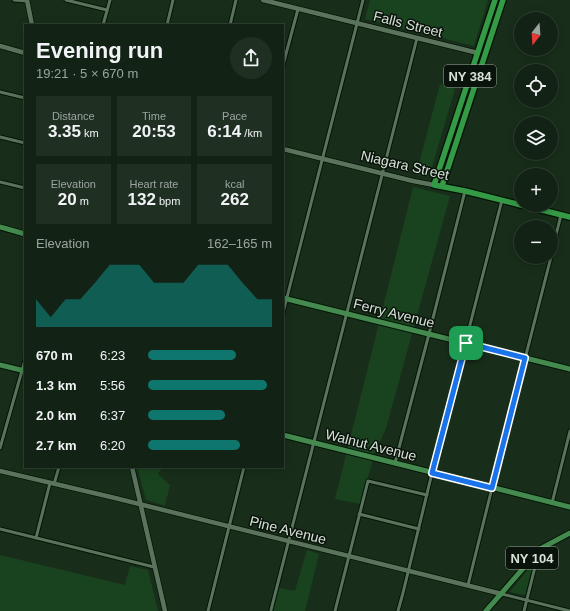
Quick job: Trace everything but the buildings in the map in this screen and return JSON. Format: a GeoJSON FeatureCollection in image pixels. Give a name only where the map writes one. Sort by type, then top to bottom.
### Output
{"type":"FeatureCollection","features":[{"type":"Feature","properties":{"kind":"highway","name":"NY 384"},"geometry":{"type":"LineString","coordinates":[[434,185],[496,0]]}},
{"type":"Feature","properties":{"kind":"highway","name":"NY 384"},"geometry":{"type":"LineString","coordinates":[[442,186],[503,0]]}},
{"type":"Feature","properties":{"kind":"highway","name":"Niagara Street"},"geometry":{"type":"LineString","coordinates":[[434,185],[514,203]]}},
{"type":"Feature","properties":{"kind":"highway","name":"Niagara Street"},"geometry":{"type":"LineString","coordinates":[[549,212],[570,217]]}},
{"type":"Feature","properties":{"kind":"main road"},"geometry":{"type":"LineString","coordinates":[[0,227],[24,234]]}},
{"type":"Feature","properties":{"kind":"main road","name":"Ferry Avenue"},"geometry":{"type":"LineString","coordinates":[[285,298],[570,369]]}},
{"type":"Feature","properties":{"kind":"main road"},"geometry":{"type":"LineString","coordinates":[[0,365],[24,371]]}},
{"type":"Feature","properties":{"kind":"main road","name":"Walnut Avenue"},"geometry":{"type":"LineString","coordinates":[[284,435],[570,507]]}},
{"type":"Feature","properties":{"kind":"main road","name":"NY 104"},"geometry":{"type":"LineString","coordinates":[[486,611],[540,549],[570,533]]}},
{"type":"Feature","properties":{"kind":"street"},"geometry":{"type":"LineString","coordinates":[[14,0],[27,1],[32,24]]}},
{"type":"Feature","properties":{"kind":"street"},"geometry":{"type":"LineString","coordinates":[[66,0],[107,10]]}},
{"type":"Feature","properties":{"kind":"street"},"geometry":{"type":"LineString","coordinates":[[103,24],[110,0]]}},
{"type":"Feature","properties":{"kind":"street"},"geometry":{"type":"LineString","coordinates":[[167,24],[173,0]]}},
{"type":"Feature","properties":{"kind":"street"},"geometry":{"type":"LineString","coordinates":[[230,24],[236,0]]}},
{"type":"Feature","properties":{"kind":"street","name":"Falls Street"},"geometry":{"type":"LineString","coordinates":[[263,0],[279,2],[478,53]]}},
{"type":"Feature","properties":{"kind":"street"},"geometry":{"type":"LineString","coordinates":[[285,298],[363,0]]}},
{"type":"Feature","properties":{"kind":"street"},"geometry":{"type":"LineString","coordinates":[[284,61],[298,8]]}},
{"type":"Feature","properties":{"kind":"street"},"geometry":{"type":"LineString","coordinates":[[272,610],[417,38]]}},
{"type":"Feature","properties":{"kind":"street"},"geometry":{"type":"LineString","coordinates":[[0,46],[24,53]]}},
{"type":"Feature","properties":{"kind":"street"},"geometry":{"type":"LineString","coordinates":[[0,92],[24,98]]}},
{"type":"Feature","properties":{"kind":"street"},"geometry":{"type":"LineString","coordinates":[[0,137],[24,143]]}},
{"type":"Feature","properties":{"kind":"street","name":"Niagara Street"},"geometry":{"type":"LineString","coordinates":[[284,149],[434,185]]}},
{"type":"Feature","properties":{"kind":"street"},"geometry":{"type":"LineString","coordinates":[[0,182],[24,188]]}},
{"type":"Feature","properties":{"kind":"street"},"geometry":{"type":"LineString","coordinates":[[395,463],[465,191]]}},
{"type":"Feature","properties":{"kind":"street"},"geometry":{"type":"LineString","coordinates":[[398,611],[502,200]]}},
{"type":"Feature","properties":{"kind":"street"},"geometry":{"type":"LineString","coordinates":[[558,227],[561,215]]}},
{"type":"Feature","properties":{"kind":"street"},"geometry":{"type":"LineString","coordinates":[[468,585],[549,264]]}},
{"type":"Feature","properties":{"kind":"street"},"geometry":{"type":"LineString","coordinates":[[0,448],[24,371]]}},
{"type":"Feature","properties":{"kind":"street"},"geometry":{"type":"LineString","coordinates":[[552,502],[570,431]]}},
{"type":"Feature","properties":{"kind":"street"},"geometry":{"type":"LineString","coordinates":[[36,538],[52,483],[59,468]]}},
{"type":"Feature","properties":{"kind":"street"},"geometry":{"type":"LineString","coordinates":[[132,468],[165,611]]}},
{"type":"Feature","properties":{"kind":"street"},"geometry":{"type":"LineString","coordinates":[[208,611],[244,468]]}},
{"type":"Feature","properties":{"kind":"street","name":"Pine Avenue"},"geometry":{"type":"LineString","coordinates":[[0,471],[570,611]]}},
{"type":"Feature","properties":{"kind":"street"},"geometry":{"type":"LineString","coordinates":[[335,611],[368,481],[427,495]]}},
{"type":"Feature","properties":{"kind":"street"},"geometry":{"type":"LineString","coordinates":[[359,514],[419,529]]}},
{"type":"Feature","properties":{"kind":"street"},"geometry":{"type":"LineString","coordinates":[[0,529],[154,567]]}},
{"type":"Feature","properties":{"kind":"street"},"geometry":{"type":"LineString","coordinates":[[524,611],[540,549]]}},
{"type":"Feature","properties":{"kind":"green space"},"geometry":{"type":"Polygon","coordinates":[[[370,0],[488,0],[474,46],[365,19],[370,0]]]}},
{"type":"Feature","properties":{"kind":"green space"},"geometry":{"type":"Polygon","coordinates":[[[440,84],[455,89],[429,177],[416,175],[440,84]]]}},
{"type":"Feature","properties":{"kind":"green space"},"geometry":{"type":"Polygon","coordinates":[[[413,187],[450,196],[386,428],[376,450],[360,504],[335,499],[413,187]]]}},
{"type":"Feature","properties":{"kind":"green space"},"geometry":{"type":"Polygon","coordinates":[[[137,468],[162,468],[158,474],[170,485],[165,506],[146,500],[137,468]]]}},
{"type":"Feature","properties":{"kind":"green space"},"geometry":{"type":"Polygon","coordinates":[[[307,550],[319,554],[305,611],[273,611],[279,588],[295,591],[307,550]]]}},
{"type":"Feature","properties":{"kind":"green space"},"geometry":{"type":"Polygon","coordinates":[[[0,555],[125,585],[130,566],[148,570],[158,611],[0,611],[0,555]]]}},
{"type":"Feature","properties":{"kind":"green space"},"geometry":{"type":"Polygon","coordinates":[[[529,568],[532,570],[525,595],[510,592],[529,568]]]}},
{"type":"Feature","properties":{"kind":"route"},"geometry":{"type":"LineString","coordinates":[[466,343],[525,358],[492,488],[432,473],[466,343]]}}]}
